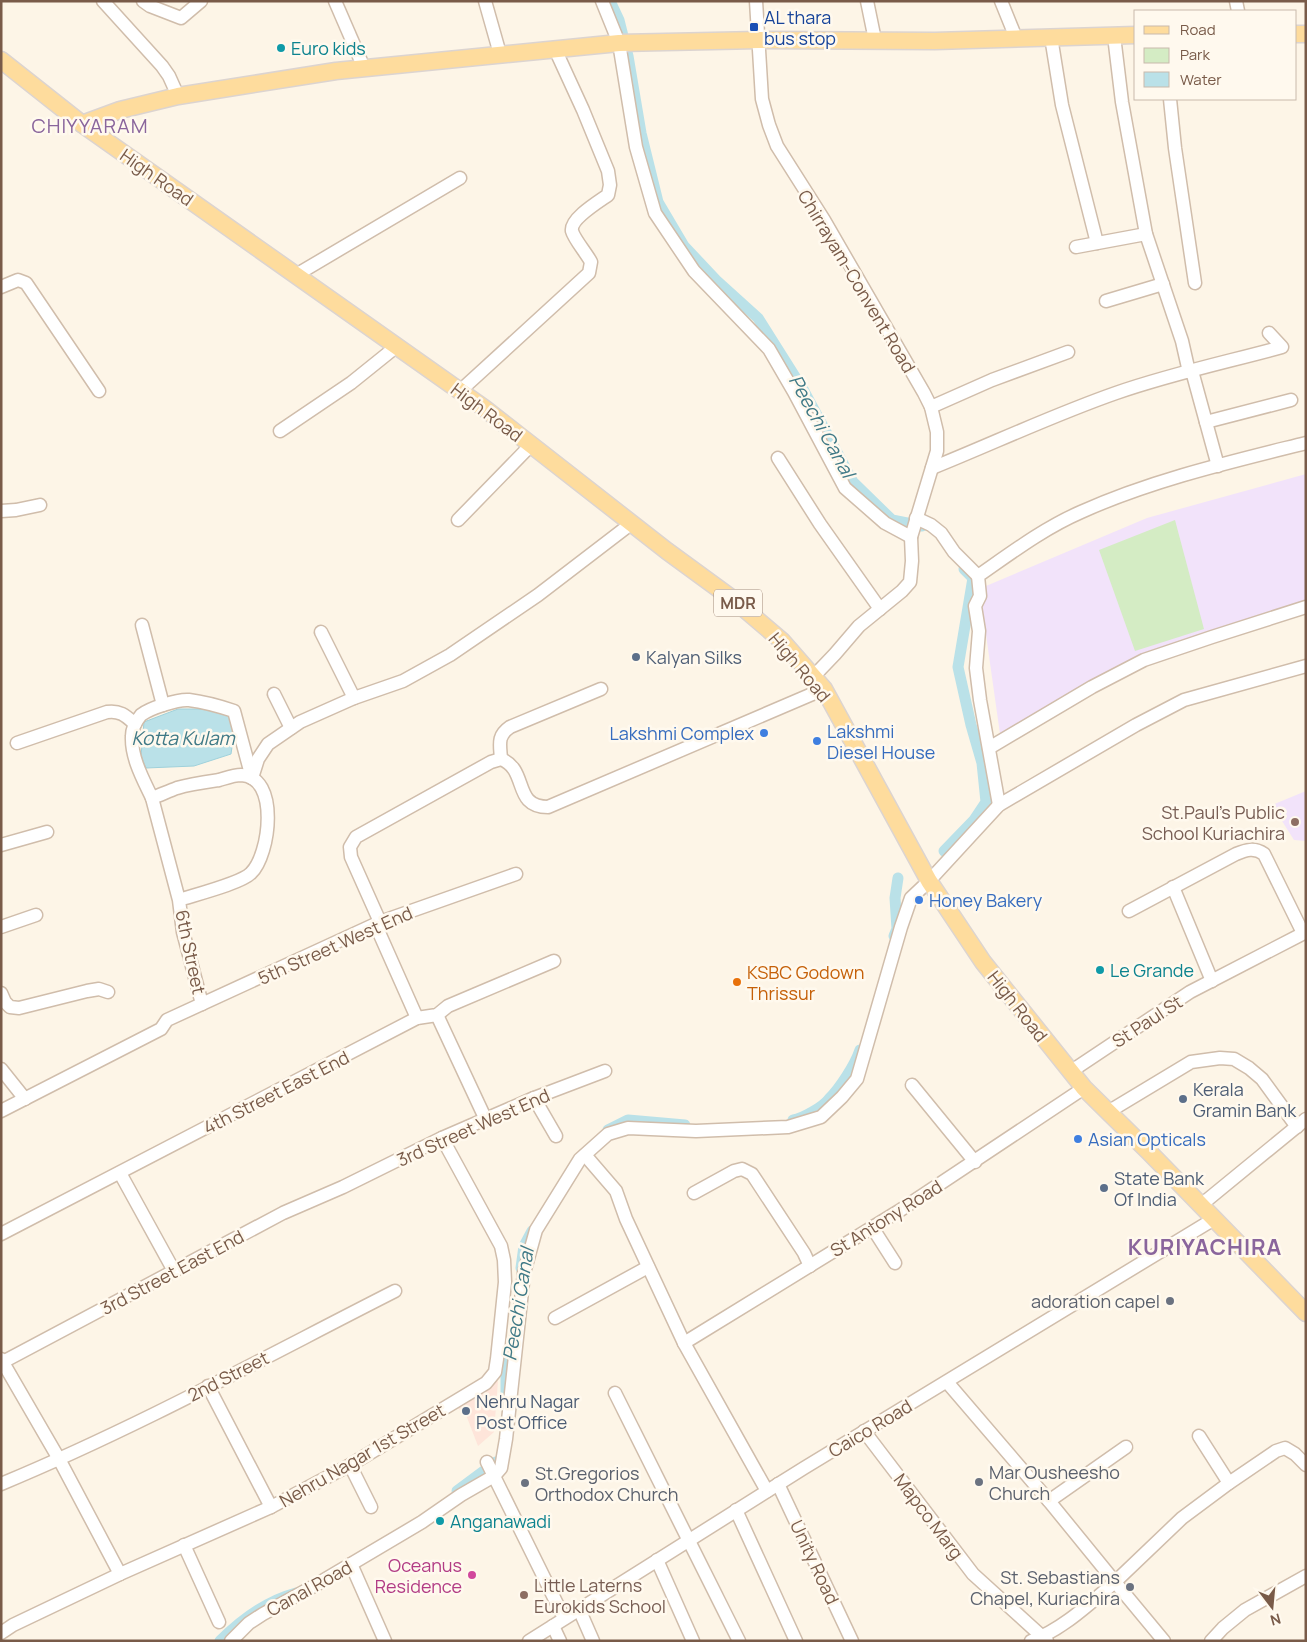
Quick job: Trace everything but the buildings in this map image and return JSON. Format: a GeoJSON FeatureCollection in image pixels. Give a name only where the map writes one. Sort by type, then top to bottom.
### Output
{"type":"FeatureCollection","features":[{"type":"Feature","properties":{"kind":"main road"},"geometry":{"type":"LineString","coordinates":[[82,124],[120,110],[178,96],[364,68],[624,43],[1134,35]]}},
{"type":"Feature","properties":{"kind":"main road","name":"High Road"},"geometry":{"type":"LineString","coordinates":[[1,60],[82,124],[460,391],[667,551],[734,600],[782,641],[818,683],[929,881],[983,962],[1084,1088],[1306,1312]]}},
{"type":"Feature","properties":{"kind":"street"},"geometry":{"type":"LineString","coordinates":[[103,1],[162,66],[178,96]]}},
{"type":"Feature","properties":{"kind":"street"},"geometry":{"type":"LineString","coordinates":[[143,1],[150,6],[180,18],[201,1]]}},
{"type":"Feature","properties":{"kind":"street"},"geometry":{"type":"LineString","coordinates":[[335,1],[364,68]]}},
{"type":"Feature","properties":{"kind":"street"},"geometry":{"type":"LineString","coordinates":[[485,1],[500,54]]}},
{"type":"Feature","properties":{"kind":"street"},"geometry":{"type":"LineString","coordinates":[[602,1],[624,43],[636,147],[655,213],[694,271],[769,349],[845,488],[885,523],[914,527],[931,525],[941,533],[954,552],[978,576],[980,596],[975,606],[979,631],[976,668],[998,805]]}},
{"type":"Feature","properties":{"kind":"street","name":"Chirrayam-Convent Road"},"geometry":{"type":"LineString","coordinates":[[756,1],[762,99],[777,146],[824,220],[931,407],[937,432],[937,450],[914,527],[910,582],[902,591],[859,626],[835,654],[818,683]]}},
{"type":"Feature","properties":{"kind":"street"},"geometry":{"type":"LineString","coordinates":[[867,1],[875,40]]}},
{"type":"Feature","properties":{"kind":"street"},"geometry":{"type":"LineString","coordinates":[[1001,1],[1016,38]]}},
{"type":"Feature","properties":{"kind":"street"},"geometry":{"type":"LineString","coordinates":[[1114,36],[1124,111],[1146,234],[1182,341],[1218,466]]}},
{"type":"Feature","properties":{"kind":"street"},"geometry":{"type":"LineString","coordinates":[[1051,37],[1062,105],[1097,243]]}},
{"type":"Feature","properties":{"kind":"street"},"geometry":{"type":"LineString","coordinates":[[460,391],[589,273],[591,262],[572,233],[572,225],[579,217],[608,195],[610,185],[608,171],[555,49]]}},
{"type":"Feature","properties":{"kind":"street"},"geometry":{"type":"LineString","coordinates":[[1170,100],[1175,148],[1195,283]]}},
{"type":"Feature","properties":{"kind":"street"},"geometry":{"type":"LineString","coordinates":[[296,275],[460,178]]}},
{"type":"Feature","properties":{"kind":"street"},"geometry":{"type":"LineString","coordinates":[[1076,248],[1146,234]]}},
{"type":"Feature","properties":{"kind":"street"},"geometry":{"type":"LineString","coordinates":[[1,287],[18,280],[26,282],[99,391]]}},
{"type":"Feature","properties":{"kind":"street"},"geometry":{"type":"LineString","coordinates":[[1106,301],[1163,284]]}},
{"type":"Feature","properties":{"kind":"street"},"geometry":{"type":"LineString","coordinates":[[932,468],[1107,396],[1152,381],[1282,347],[1269,333]]}},
{"type":"Feature","properties":{"kind":"street"},"geometry":{"type":"LineString","coordinates":[[280,431],[351,384],[397,346]]}},
{"type":"Feature","properties":{"kind":"street"},"geometry":{"type":"LineString","coordinates":[[931,407],[992,380],[1068,352]]}},
{"type":"Feature","properties":{"kind":"street"},"geometry":{"type":"LineString","coordinates":[[1206,422],[1291,400]]}},
{"type":"Feature","properties":{"kind":"street"},"geometry":{"type":"LineString","coordinates":[[978,576],[1032,539],[1080,512],[1137,490],[1306,443]]}},
{"type":"Feature","properties":{"kind":"street"},"geometry":{"type":"LineString","coordinates":[[458,520],[531,444]]}},
{"type":"Feature","properties":{"kind":"street"},"geometry":{"type":"LineString","coordinates":[[778,458],[820,524],[880,609]]}},
{"type":"Feature","properties":{"kind":"street"},"geometry":{"type":"LineString","coordinates":[[1,511],[40,505]]}},
{"type":"Feature","properties":{"kind":"street"},"geometry":{"type":"LineString","coordinates":[[152,798],[177,788],[241,775],[252,778],[258,759],[268,744],[291,728],[300,722],[354,698],[403,681],[450,655],[538,595],[632,523]]}},
{"type":"Feature","properties":{"kind":"street"},"geometry":{"type":"LineString","coordinates":[[989,748],[1092,687],[1144,660],[1212,636],[1306,607]]}},
{"type":"Feature","properties":{"kind":"street"},"geometry":{"type":"LineString","coordinates":[[17,743],[107,712],[122,713],[135,724],[142,714],[163,705],[142,625]]}},
{"type":"Feature","properties":{"kind":"street"},"geometry":{"type":"LineString","coordinates":[[321,632],[354,698]]}},
{"type":"Feature","properties":{"kind":"street"},"geometry":{"type":"LineString","coordinates":[[564,1618],[491,1470],[501,1468],[504,1458],[524,1273],[536,1230],[580,1159],[608,1134],[628,1128],[696,1131],[788,1128],[821,1117],[857,1079],[911,898],[929,881],[998,805],[1136,725],[1184,700],[1306,666]]}},
{"type":"Feature","properties":{"kind":"street"},"geometry":{"type":"LineString","coordinates":[[417,1018],[377,928],[380,922],[351,857],[350,847],[356,837],[491,762],[501,759],[509,762],[514,768],[528,801],[538,807],[548,807],[818,683]]}},
{"type":"Feature","properties":{"kind":"street"},"geometry":{"type":"LineString","coordinates":[[501,759],[500,742],[503,732],[510,727],[601,689]]}},
{"type":"Feature","properties":{"kind":"street"},"geometry":{"type":"LineString","coordinates":[[274,694],[291,728]]}},
{"type":"Feature","properties":{"kind":"street","name":"6th Street"},"geometry":{"type":"LineString","coordinates":[[163,705],[186,700],[215,705],[234,711],[252,778],[264,790],[269,814],[258,864],[250,874],[238,881],[179,900]]}},
{"type":"Feature","properties":{"kind":"street","name":"6th Street"},"geometry":{"type":"LineString","coordinates":[[135,724],[132,736],[136,765],[152,798],[179,900],[183,932],[202,1004]]}},
{"type":"Feature","properties":{"kind":"street"},"geometry":{"type":"LineString","coordinates":[[1,845],[47,832]]}},
{"type":"Feature","properties":{"kind":"street"},"geometry":{"type":"LineString","coordinates":[[1129,911],[1236,854],[1248,849],[1258,850],[1264,854],[1304,932]]}},
{"type":"Feature","properties":{"kind":"street","name":"5th Street West End"},"geometry":{"type":"LineString","coordinates":[[1,1111],[162,1028],[166,1020],[380,922],[516,874]]}},
{"type":"Feature","properties":{"kind":"street"},"geometry":{"type":"LineString","coordinates":[[1172,888],[1212,981]]}},
{"type":"Feature","properties":{"kind":"street"},"geometry":{"type":"LineString","coordinates":[[1,927],[36,915]]}},
{"type":"Feature","properties":{"kind":"street","name":"St Paul St"},"geometry":{"type":"LineString","coordinates":[[1070,1072],[1190,992],[1304,932]]}},
{"type":"Feature","properties":{"kind":"street","name":"4th Street East End"},"geometry":{"type":"LineString","coordinates":[[1,1234],[417,1018],[437,1015],[448,1006],[554,961]]}},
{"type":"Feature","properties":{"kind":"street"},"geometry":{"type":"LineString","coordinates":[[1,994],[10,1007],[19,1008],[87,991],[99,989],[108,992]]}},
{"type":"Feature","properties":{"kind":"street"},"geometry":{"type":"LineString","coordinates":[[437,1015],[486,1120]]}},
{"type":"Feature","properties":{"kind":"street"},"geometry":{"type":"LineString","coordinates":[[1108,1112],[1191,1062],[1220,1058],[1234,1059],[1262,1079],[1301,1123],[1201,1205]]}},
{"type":"Feature","properties":{"kind":"street"},"geometry":{"type":"LineString","coordinates":[[1,1069],[25,1099]]}},
{"type":"Feature","properties":{"kind":"street","name":"3rd Street West End"},"geometry":{"type":"LineString","coordinates":[[343,1187],[442,1138],[534,1098],[605,1071]]}},
{"type":"Feature","properties":{"kind":"street"},"geometry":{"type":"LineString","coordinates":[[912,1085],[974,1162]]}},
{"type":"Feature","properties":{"kind":"street","name":"St Antony Road"},"geometry":{"type":"LineString","coordinates":[[684,1343],[974,1162],[1084,1088]]}},
{"type":"Feature","properties":{"kind":"street"},"geometry":{"type":"LineString","coordinates":[[534,1098],[556,1136]]}},
{"type":"Feature","properties":{"kind":"street","name":"Nehru Nagar 1st Street"},"geometry":{"type":"LineString","coordinates":[[1,1633],[13,1625],[120,1574],[271,1507],[350,1465],[486,1383],[495,1372],[505,1282],[504,1260],[501,1246],[442,1138]]}},
{"type":"Feature","properties":{"kind":"street"},"geometry":{"type":"LineString","coordinates":[[585,1155],[616,1191],[626,1219],[684,1343],[767,1491]]}},
{"type":"Feature","properties":{"kind":"street"},"geometry":{"type":"LineString","coordinates":[[694,1193],[734,1170],[742,1169],[752,1174],[804,1253],[810,1266]]}},
{"type":"Feature","properties":{"kind":"street"},"geometry":{"type":"LineString","coordinates":[[120,1172],[174,1271]]}},
{"type":"Feature","properties":{"kind":"street","name":"3rd Street East End"},"geometry":{"type":"LineString","coordinates":[[2,1361],[283,1213],[343,1187]]}},
{"type":"Feature","properties":{"kind":"street","name":"Caico Road"},"geometry":{"type":"LineString","coordinates":[[529,1641],[864,1431],[1214,1219]]}},
{"type":"Feature","properties":{"kind":"street"},"geometry":{"type":"LineString","coordinates":[[872,1227],[895,1263]]}},
{"type":"Feature","properties":{"kind":"street"},"geometry":{"type":"LineString","coordinates":[[555,1318],[648,1267]]}},
{"type":"Feature","properties":{"kind":"street","name":"2nd Street"},"geometry":{"type":"LineString","coordinates":[[1,1484],[59,1459],[395,1291]]}},
{"type":"Feature","properties":{"kind":"street"},"geometry":{"type":"LineString","coordinates":[[2,1361],[59,1459],[120,1574]]}},
{"type":"Feature","properties":{"kind":"street"},"geometry":{"type":"LineString","coordinates":[[947,1382],[1049,1501],[1164,1641]]}},
{"type":"Feature","properties":{"kind":"street","name":"Nehru Nagar 1st Street"},"geometry":{"type":"LineString","coordinates":[[208,1386],[271,1507]]}},
{"type":"Feature","properties":{"kind":"street"},"geometry":{"type":"LineString","coordinates":[[615,1393],[739,1641]]}},
{"type":"Feature","properties":{"kind":"street","name":"Mapco Marg"},"geometry":{"type":"LineString","coordinates":[[864,1431],[973,1574],[1045,1638]]}},
{"type":"Feature","properties":{"kind":"street"},"geometry":{"type":"LineString","coordinates":[[1199,1436],[1229,1483]]}},
{"type":"Feature","properties":{"kind":"street"},"geometry":{"type":"LineString","coordinates":[[1049,1501],[1126,1447]]}},
{"type":"Feature","properties":{"kind":"street"},"geometry":{"type":"LineString","coordinates":[[1030,1641],[1045,1638],[1077,1614],[1115,1582],[1182,1518],[1276,1451],[1286,1448],[1306,1465]]}},
{"type":"Feature","properties":{"kind":"street"},"geometry":{"type":"LineString","coordinates":[[350,1465],[371,1507]]}},
{"type":"Feature","properties":{"kind":"street","name":"Canal Road"},"geometry":{"type":"LineString","coordinates":[[230,1641],[249,1623],[262,1614],[351,1564],[491,1470]]}},
{"type":"Feature","properties":{"kind":"street","name":"Unity Road"},"geometry":{"type":"LineString","coordinates":[[778,1484],[852,1641]]}},
{"type":"Feature","properties":{"kind":"street"},"geometry":{"type":"LineString","coordinates":[[736,1510],[796,1641]]}},
{"type":"Feature","properties":{"kind":"street"},"geometry":{"type":"LineString","coordinates":[[184,1545],[218,1622]]}},
{"type":"Feature","properties":{"kind":"street"},"geometry":{"type":"LineString","coordinates":[[657,1560],[693,1641]]}},
{"type":"Feature","properties":{"kind":"street"},"geometry":{"type":"LineString","coordinates":[[351,1564],[385,1641]]}},
{"type":"Feature","properties":{"kind":"street"},"geometry":{"type":"LineString","coordinates":[[1213,1640],[1223,1628],[1245,1610],[1306,1576]]}},
{"type":"Feature","properties":{"kind":"street"},"geometry":{"type":"LineString","coordinates":[[579,1609],[593,1641]]}},
{"type":"Feature","properties":{"kind":"street"},"geometry":{"type":"LineString","coordinates":[[553,1626],[560,1641]]}},
{"type":"Feature","properties":{"kind":"shaded area"},"geometry":{"type":"Polygon","coordinates":[[[1306,474],[1306,603],[1183,647],[1180,640],[1000,734],[979,585],[986,586],[1147,518],[1306,474]]]}},
{"type":"Feature","properties":{"kind":"shaded area","name":"St.Paul's Public School Kuriachira"},"geometry":{"type":"Polygon","coordinates":[[[1306,791],[1306,841],[1294,840],[1272,805],[1306,791]]]}},
{"type":"Feature","properties":{"kind":"shaded area"},"geometry":{"type":"Polygon","coordinates":[[[498,1381],[494,1432],[478,1446],[463,1407],[460,1410],[453,1403],[498,1381]]]}},
{"type":"Feature","properties":{"kind":"green space"},"geometry":{"type":"Polygon","coordinates":[[[1175,520],[1204,629],[1135,651],[1099,550],[1175,520]]]}},
{"type":"Feature","properties":{"kind":"water","name":"Kotta Kulam"},"geometry":{"type":"Polygon","coordinates":[[[178,709],[213,709],[236,719],[231,754],[194,766],[146,768],[141,756],[144,722],[178,709]]]}},
{"type":"Feature","properties":{"kind":"waterway","name":"Peechi Canal"},"geometry":{"type":"LineString","coordinates":[[610,1],[619,20],[628,56],[641,133],[658,202],[684,246],[716,280],[758,318],[804,391],[853,482],[892,520],[922,526]]}},
{"type":"Feature","properties":{"kind":"waterway","name":"Peechi Canal"},"geometry":{"type":"LineString","coordinates":[[944,851],[974,820],[986,802],[982,763],[958,667],[973,578],[964,569]]}},
{"type":"Feature","properties":{"kind":"waterway","name":"Peechi Canal"},"geometry":{"type":"LineString","coordinates":[[894,936],[897,929],[895,898],[898,878]]}},
{"type":"Feature","properties":{"kind":"waterway","name":"Peechi Canal"},"geometry":{"type":"LineString","coordinates":[[793,1120],[807,1115],[826,1102],[847,1076],[860,1050]]}},
{"type":"Feature","properties":{"kind":"waterway","name":"Peechi Canal"},"geometry":{"type":"LineString","coordinates":[[608,1130],[628,1120],[685,1125]]}},
{"type":"Feature","properties":{"kind":"waterway","name":"Peechi Canal"},"geometry":{"type":"LineString","coordinates":[[521,1268],[524,1246],[532,1231]]}},
{"type":"Feature","properties":{"kind":"waterway","name":"Peechi Canal"},"geometry":{"type":"LineString","coordinates":[[506,1396],[506,1374],[510,1355]]}},
{"type":"Feature","properties":{"kind":"waterway","name":"Peechi Canal"},"geometry":{"type":"LineString","coordinates":[[457,1491],[496,1462]]}},
{"type":"Feature","properties":{"kind":"waterway","name":"Peechi Canal"},"geometry":{"type":"LineString","coordinates":[[220,1641],[255,1612],[285,1596],[296,1593]]}},
{"type":"Feature","properties":{"kind":"place","name":"AL thara bus stop"},"geometry":{"type":"Point","coordinates":[754,27]}},
{"type":"Feature","properties":{"kind":"place","name":"Euro kids"},"geometry":{"type":"Point","coordinates":[281,48]}},
{"type":"Feature","properties":{"kind":"place","name":"Kalyan Silks"},"geometry":{"type":"Point","coordinates":[636,657]}},
{"type":"Feature","properties":{"kind":"place","name":"Lakshmi Complex"},"geometry":{"type":"Point","coordinates":[764,733]}},
{"type":"Feature","properties":{"kind":"place","name":"Lakshmi Diesel House"},"geometry":{"type":"Point","coordinates":[817,741]}},
{"type":"Feature","properties":{"kind":"place","name":"St.Paul's Public School Kuriachira"},"geometry":{"type":"Point","coordinates":[1295,822]}},
{"type":"Feature","properties":{"kind":"place","name":"Honey Bakery"},"geometry":{"type":"Point","coordinates":[919,900]}},
{"type":"Feature","properties":{"kind":"place","name":"Le Grande"},"geometry":{"type":"Point","coordinates":[1100,970]}},
{"type":"Feature","properties":{"kind":"place","name":"KSBC Godown Thrissur"},"geometry":{"type":"Point","coordinates":[737,982]}},
{"type":"Feature","properties":{"kind":"place","name":"Kerala Gramin Bank"},"geometry":{"type":"Point","coordinates":[1183,1099]}},
{"type":"Feature","properties":{"kind":"place","name":"Asian Opticals"},"geometry":{"type":"Point","coordinates":[1078,1139]}},
{"type":"Feature","properties":{"kind":"place","name":"State Bank Of India"},"geometry":{"type":"Point","coordinates":[1104,1188]}},
{"type":"Feature","properties":{"kind":"place","name":"adoration capel"},"geometry":{"type":"Point","coordinates":[1170,1301]}},
{"type":"Feature","properties":{"kind":"place","name":"Nehru Nagar Post Office"},"geometry":{"type":"Point","coordinates":[466,1411]}},
{"type":"Feature","properties":{"kind":"place","name":"Mar Ousheesho Church"},"geometry":{"type":"Point","coordinates":[979,1482]}},
{"type":"Feature","properties":{"kind":"place","name":"St.Gregorios Orthodox Church"},"geometry":{"type":"Point","coordinates":[525,1483]}},
{"type":"Feature","properties":{"kind":"place","name":"Anganawadi"},"geometry":{"type":"Point","coordinates":[440,1521]}},
{"type":"Feature","properties":{"kind":"place","name":"Oceanus Residence"},"geometry":{"type":"Point","coordinates":[472,1575]}},
{"type":"Feature","properties":{"kind":"place","name":"St. Sebastians Chapel, Kuriachira"},"geometry":{"type":"Point","coordinates":[1130,1587]}},
{"type":"Feature","properties":{"kind":"place","name":"Little Laterns Eurokids School"},"geometry":{"type":"Point","coordinates":[524,1595]}},
{"type":"Feature","properties":{"kind":"district","name":"CHIYYARAM"},"geometry":{"type":"Point","coordinates":[90,125]}},
{"type":"Feature","properties":{"kind":"district","name":"KURIYACHIRA"},"geometry":{"type":"Point","coordinates":[1205,1247]}}]}
